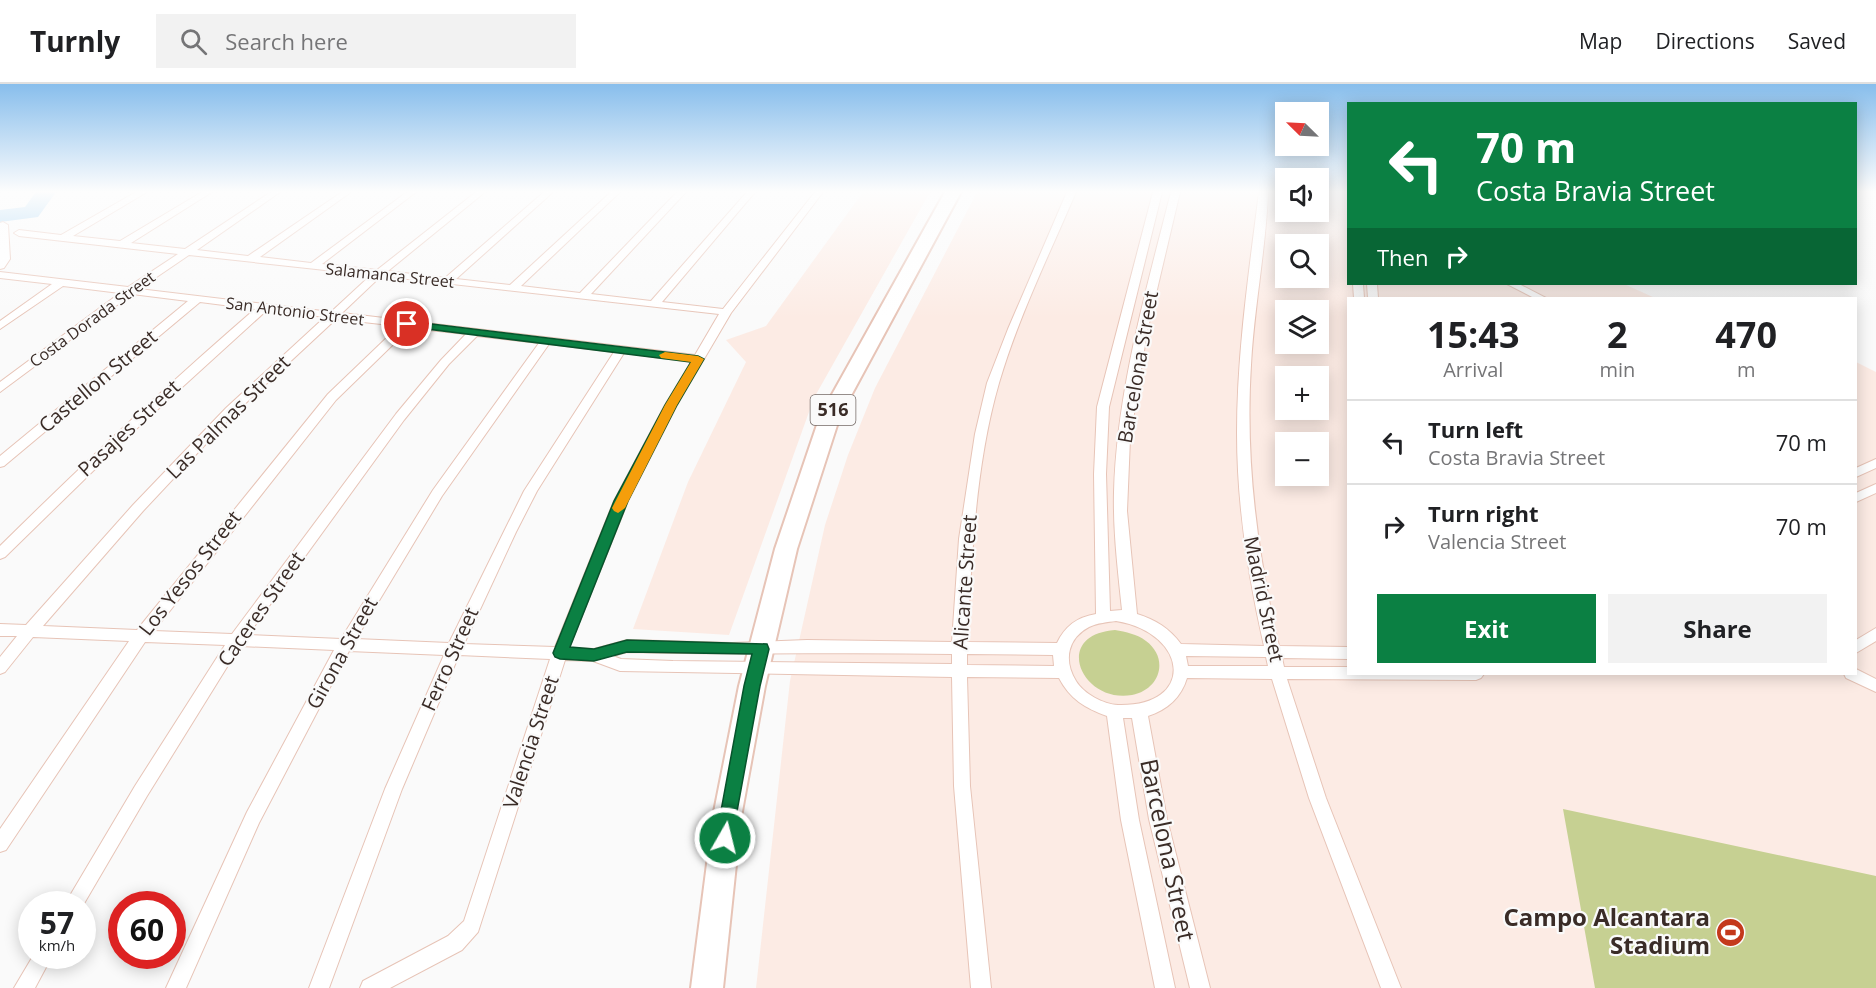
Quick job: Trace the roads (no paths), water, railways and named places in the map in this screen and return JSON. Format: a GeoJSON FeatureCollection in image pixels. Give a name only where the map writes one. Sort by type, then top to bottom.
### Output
{"type":"FeatureCollection","features":[{"type":"Feature","properties":{"kind":"main road","name":"516"},"geometry":{"type":"LineString","coordinates":[[759,659],[786,549],[830,416],[930,234]]}},
{"type":"Feature","properties":{"kind":"main road"},"geometry":{"type":"LineString","coordinates":[[707,988],[727,817],[759,659]]}},
{"type":"Feature","properties":{"kind":"street"},"geometry":{"type":"LineString","coordinates":[[0,266],[5,259],[4,234]]}},
{"type":"Feature","properties":{"kind":"street","name":"Salamanca Street"},"geometry":{"type":"LineString","coordinates":[[29,234],[726,312]]}},
{"type":"Feature","properties":{"kind":"street"},"geometry":{"type":"LineString","coordinates":[[63,238],[70,234]]}},
{"type":"Feature","properties":{"kind":"street"},"geometry":{"type":"LineString","coordinates":[[122,244],[138,234]]}},
{"type":"Feature","properties":{"kind":"street","name":"Costa Dorada Street"},"geometry":{"type":"LineString","coordinates":[[0,388],[129,291],[210,234]]}},
{"type":"Feature","properties":{"kind":"street"},"geometry":{"type":"LineString","coordinates":[[250,259],[286,234]]}},
{"type":"Feature","properties":{"kind":"street"},"geometry":{"type":"LineString","coordinates":[[313,266],[356,234]]}},
{"type":"Feature","properties":{"kind":"street","name":"Las Palmas Street"},"geometry":{"type":"LineString","coordinates":[[0,668],[28,632],[138,508],[230,411],[379,273],[428,234]]}},
{"type":"Feature","properties":{"kind":"street"},"geometry":{"type":"LineString","coordinates":[[447,281],[501,234]]}},
{"type":"Feature","properties":{"kind":"street"},"geometry":{"type":"LineString","coordinates":[[513,288],[571,234]]}},
{"type":"Feature","properties":{"kind":"street"},"geometry":{"type":"LineString","coordinates":[[583,296],[642,234]]}},
{"type":"Feature","properties":{"kind":"street"},"geometry":{"type":"LineString","coordinates":[[654,304],[714,234]]}},
{"type":"Feature","properties":{"kind":"street","name":"Valencia Street"},"geometry":{"type":"LineString","coordinates":[[370,988],[455,943],[471,926],[560,653],[621,501],[671,405],[726,312],[786,234]]}},
{"type":"Feature","properties":{"kind":"street","name":"Alicante Street"},"geometry":{"type":"LineString","coordinates":[[981,988],[962,786],[959,648],[966,539],[981,434],[993,383],[1013,328],[1053,234]]}},
{"type":"Feature","properties":{"kind":"street","name":"Barcelona Street"},"geometry":{"type":"LineString","coordinates":[[1103,616],[1100,474],[1103,407],[1147,234]]}},
{"type":"Feature","properties":{"kind":"street","name":"Barcelona Street"},"geometry":{"type":"LineString","coordinates":[[1130,617],[1121,538],[1120,476],[1126,411],[1134,366],[1166,234]]}},
{"type":"Feature","properties":{"kind":"street","name":"Madrid Street"},"geometry":{"type":"LineString","coordinates":[[1259,234],[1243,391],[1244,467],[1249,534],[1262,605],[1279,674],[1311,780],[1391,988]]}},
{"type":"Feature","properties":{"kind":"street","name":"San Antonio Street"},"geometry":{"type":"LineString","coordinates":[[0,275],[698,359]]}},
{"type":"Feature","properties":{"kind":"street"},"geometry":{"type":"LineString","coordinates":[[0,326],[62,282]]}},
{"type":"Feature","properties":{"kind":"street"},"geometry":{"type":"LineString","coordinates":[[1514,285],[1535,297]]}},
{"type":"Feature","properties":{"kind":"street","name":"Castellon Street"},"geometry":{"type":"LineString","coordinates":[[0,463],[197,299]]}},
{"type":"Feature","properties":{"kind":"street","name":"Pasajes Street"},"geometry":{"type":"LineString","coordinates":[[0,554],[70,483],[176,383],[264,307]]}},
{"type":"Feature","properties":{"kind":"street","name":"Los Yesos Street"},"geometry":{"type":"LineString","coordinates":[[0,844],[141,636],[332,397],[407,324]]}},
{"type":"Feature","properties":{"kind":"street","name":"Caceres Street"},"geometry":{"type":"LineString","coordinates":[[82,891],[141,791],[237,639],[400,417],[445,362],[474,332]]}},
{"type":"Feature","properties":{"kind":"street","name":"Girona Street"},"geometry":{"type":"LineString","coordinates":[[176,988],[268,788],[344,646],[422,516],[488,417],[546,341]]}},
{"type":"Feature","properties":{"kind":"street","name":"Ferro Street"},"geometry":{"type":"LineString","coordinates":[[319,988],[348,905],[404,763],[453,650],[520,512],[575,418],[621,350]]}},
{"type":"Feature","properties":{"kind":"street"},"geometry":{"type":"LineString","coordinates":[[1857,472],[1876,463]]}},
{"type":"Feature","properties":{"kind":"street"},"geometry":{"type":"LineString","coordinates":[[1857,498],[1876,488]]}},
{"type":"Feature","properties":{"kind":"street"},"geometry":{"type":"LineString","coordinates":[[1103,616],[1130,617],[1158,629],[1169,639],[1181,661],[1182,672],[1179,683],[1164,702],[1139,712],[1100,708],[1081,697],[1067,683],[1061,672],[1060,649],[1065,637],[1087,620],[1103,616]]}},
{"type":"Feature","properties":{"kind":"street"},"geometry":{"type":"LineString","coordinates":[[0,630],[237,639],[344,646],[560,653],[594,655],[620,665],[759,659],[959,671],[1061,672]]}},
{"type":"Feature","properties":{"kind":"street"},"geometry":{"type":"LineString","coordinates":[[1857,646],[1876,634]]}},
{"type":"Feature","properties":{"kind":"street"},"geometry":{"type":"LineString","coordinates":[[759,659],[807,646],[1060,649]]}},
{"type":"Feature","properties":{"kind":"street"},"geometry":{"type":"LineString","coordinates":[[1177,650],[1347,653]]}},
{"type":"Feature","properties":{"kind":"street"},"geometry":{"type":"LineString","coordinates":[[1182,672],[1347,674]]}},
{"type":"Feature","properties":{"kind":"street"},"geometry":{"type":"LineString","coordinates":[[1853,675],[1876,686]]}},
{"type":"Feature","properties":{"kind":"street","name":"Barcelona Street"},"geometry":{"type":"LineString","coordinates":[[1114,711],[1130,820],[1165,988]]}},
{"type":"Feature","properties":{"kind":"street","name":"Barcelona Street"},"geometry":{"type":"LineString","coordinates":[[1139,712],[1158,819],[1200,988]]}},
{"type":"Feature","properties":{"kind":"street"},"geometry":{"type":"LineString","coordinates":[[24,988],[35,969]]}},
{"type":"Feature","properties":{"kind":"place","name":"Campo Alcantara Stadium"},"geometry":{"type":"Point","coordinates":[1731,932]}}]}
